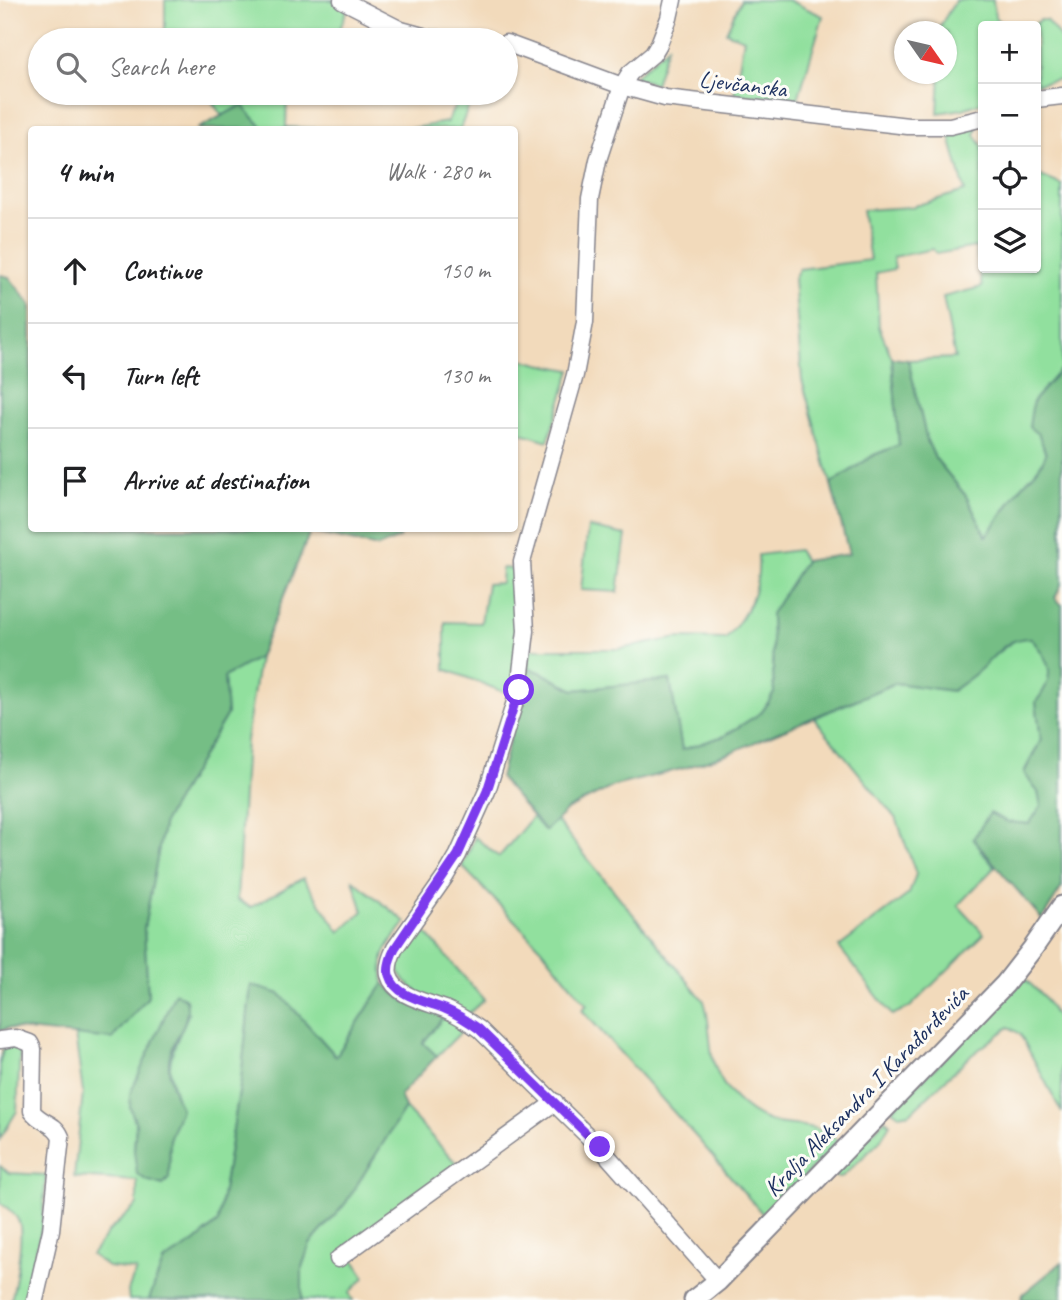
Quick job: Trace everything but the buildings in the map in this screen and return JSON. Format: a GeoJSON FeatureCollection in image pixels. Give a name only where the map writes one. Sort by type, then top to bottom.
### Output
{"type":"FeatureCollection","features":[{"type":"Feature","properties":{"kind":"street"},"geometry":{"type":"LineString","coordinates":[[342,0],[397,28]]}},
{"type":"Feature","properties":{"kind":"street"},"geometry":{"type":"LineString","coordinates":[[673,0],[659,44],[653,54],[630,73],[622,86],[598,160],[590,199],[585,323],[575,374],[522,562],[526,631],[519,690],[487,791],[458,855],[395,948],[390,961],[391,979],[404,993],[445,1009],[472,1024],[555,1102],[604,1152],[718,1280]]}},
{"type":"Feature","properties":{"kind":"street","name":"Ljevčanska"},"geometry":{"type":"LineString","coordinates":[[518,48],[550,62],[665,98],[908,127],[950,126],[978,119]]}},
{"type":"Feature","properties":{"kind":"street"},"geometry":{"type":"LineString","coordinates":[[1041,98],[1062,96]]}},
{"type":"Feature","properties":{"kind":"street","name":"Kralja Aleksandra I Karađorđevića"},"geometry":{"type":"LineString","coordinates":[[694,1300],[718,1280],[1005,984],[1034,948],[1062,906]]}},
{"type":"Feature","properties":{"kind":"street"},"geometry":{"type":"LineString","coordinates":[[0,1040],[16,1038],[30,1043],[33,1049],[32,1111],[39,1119],[53,1124],[61,1137],[51,1230],[35,1300]]}},
{"type":"Feature","properties":{"kind":"street"},"geometry":{"type":"LineString","coordinates":[[338,1259],[555,1102]]}},
{"type":"Feature","properties":{"kind":"green space"},"geometry":{"type":"Polygon","coordinates":[[[165,0],[333,0],[348,7],[340,28],[165,28],[165,0]]]}},
{"type":"Feature","properties":{"kind":"green space"},"geometry":{"type":"Polygon","coordinates":[[[741,0],[788,0],[823,16],[798,99],[734,94],[744,39],[726,32],[741,0]]]}},
{"type":"Feature","properties":{"kind":"green space"},"geometry":{"type":"Polygon","coordinates":[[[956,0],[993,0],[995,17],[999,21],[978,21],[978,104],[938,113],[939,84],[957,84],[957,21],[943,21],[956,0]]]}},
{"type":"Feature","properties":{"kind":"green space"},"geometry":{"type":"Polygon","coordinates":[[[1046,20],[1062,40],[1062,79],[1041,83],[1041,21],[1038,21],[1046,20]]]}},
{"type":"Feature","properties":{"kind":"green space"},"geometry":{"type":"Polygon","coordinates":[[[667,47],[655,84],[634,77],[667,47]]]}},
{"type":"Feature","properties":{"kind":"green space"},"geometry":{"type":"Polygon","coordinates":[[[214,105],[287,105],[286,126],[261,126],[242,106],[222,116],[214,105]]]}},
{"type":"Feature","properties":{"kind":"green space"},"geometry":{"type":"Polygon","coordinates":[[[242,105],[261,126],[203,126],[242,105]]]}},
{"type":"Feature","properties":{"kind":"green space"},"geometry":{"type":"Polygon","coordinates":[[[456,105],[469,105],[461,126],[425,126],[447,122],[456,105]]]}},
{"type":"Feature","properties":{"kind":"green space"},"geometry":{"type":"Polygon","coordinates":[[[978,124],[975,135],[978,140],[978,260],[976,247],[936,254],[933,249],[893,257],[895,269],[876,273],[879,327],[892,358],[899,445],[874,455],[831,484],[802,380],[794,279],[799,269],[870,260],[862,210],[911,207],[965,191],[948,130],[978,124]]]}},
{"type":"Feature","properties":{"kind":"green space"},"geometry":{"type":"Polygon","coordinates":[[[1041,176],[1062,185],[1062,368],[1033,401],[1039,435],[1046,455],[986,536],[966,496],[935,458],[927,441],[908,360],[955,358],[943,297],[982,287],[980,273],[1041,273],[1041,176]]]}},
{"type":"Feature","properties":{"kind":"green space"},"geometry":{"type":"Polygon","coordinates":[[[0,275],[9,277],[28,301],[28,532],[310,532],[259,657],[224,677],[227,714],[164,821],[144,928],[148,997],[112,1039],[8,1028],[0,1031],[0,275]]]}},
{"type":"Feature","properties":{"kind":"green space"},"geometry":{"type":"Polygon","coordinates":[[[518,358],[571,370],[548,441],[518,432],[518,358]]]}},
{"type":"Feature","properties":{"kind":"green space"},"geometry":{"type":"Polygon","coordinates":[[[892,358],[908,360],[927,441],[935,458],[966,496],[986,536],[1044,460],[1046,454],[1039,435],[1029,427],[1033,401],[1062,368],[1062,583],[1055,598],[1062,605],[1062,887],[1042,919],[973,839],[990,813],[1008,822],[1029,824],[1041,806],[1038,792],[1024,773],[1041,740],[1036,702],[1047,684],[1049,670],[1043,655],[1031,638],[1006,645],[952,691],[895,683],[729,753],[685,768],[614,786],[568,809],[545,831],[500,778],[527,668],[574,690],[670,680],[682,750],[724,736],[762,712],[774,693],[771,614],[805,561],[849,554],[831,484],[874,455],[899,445],[892,358]]]}},
{"type":"Feature","properties":{"kind":"green space"},"geometry":{"type":"Polygon","coordinates":[[[588,527],[626,535],[618,592],[581,590],[588,527]]]}},
{"type":"Feature","properties":{"kind":"green space"},"geometry":{"type":"Polygon","coordinates":[[[310,532],[400,532],[399,538],[378,547],[310,532]]]}},
{"type":"Feature","properties":{"kind":"green space"},"geometry":{"type":"Polygon","coordinates":[[[798,550],[805,561],[771,614],[774,693],[762,712],[724,736],[682,750],[670,680],[574,690],[527,668],[531,649],[619,649],[678,638],[726,639],[740,620],[755,590],[758,555],[798,550]]]}},
{"type":"Feature","properties":{"kind":"green space"},"geometry":{"type":"Polygon","coordinates":[[[502,568],[515,569],[518,600],[517,662],[510,691],[501,691],[445,669],[445,622],[481,623],[487,584],[501,583],[502,568]]]}},
{"type":"Feature","properties":{"kind":"green space"},"geometry":{"type":"Polygon","coordinates":[[[1019,638],[1031,638],[1043,655],[1049,670],[1047,684],[1036,702],[1041,740],[1024,772],[1038,792],[1041,806],[1030,824],[1008,822],[980,850],[995,867],[958,905],[984,934],[910,1007],[892,1015],[839,947],[909,894],[916,874],[897,820],[814,718],[895,683],[952,691],[1019,638]]]}},
{"type":"Feature","properties":{"kind":"green space"},"geometry":{"type":"Polygon","coordinates":[[[259,657],[246,740],[237,900],[251,907],[303,878],[340,932],[363,911],[353,880],[406,922],[386,950],[383,963],[384,983],[336,1056],[280,994],[251,986],[241,1080],[218,1222],[195,1242],[163,1262],[149,1300],[129,1300],[128,1291],[136,1270],[108,1267],[91,1255],[109,1231],[137,1205],[137,1181],[74,1177],[83,1093],[75,1034],[112,1039],[148,997],[144,928],[164,821],[227,714],[224,677],[259,657]],[[189,1012],[130,1107],[136,1124],[134,1150],[169,1178],[170,1137],[181,1109],[171,1081],[171,1060],[189,1012]]]}},
{"type":"Feature","properties":{"kind":"green space"},"geometry":{"type":"Polygon","coordinates":[[[533,816],[545,830],[556,820],[704,1001],[715,1067],[723,1084],[735,1099],[768,1120],[816,1129],[838,1141],[766,1218],[582,1010],[587,1005],[542,949],[462,866],[475,837],[499,857],[533,816]]]}},
{"type":"Feature","properties":{"kind":"green space"},"geometry":{"type":"Polygon","coordinates":[[[420,926],[484,1000],[468,1014],[416,991],[401,975],[396,964],[420,926]]]}},
{"type":"Feature","properties":{"kind":"green space"},"geometry":{"type":"Polygon","coordinates":[[[1025,979],[1044,997],[1062,1026],[1062,1113],[1020,1034],[1009,1027],[969,1057],[910,1113],[899,1115],[892,1110],[1025,979]]]}},
{"type":"Feature","properties":{"kind":"green space"},"geometry":{"type":"Polygon","coordinates":[[[384,983],[412,1005],[445,1015],[423,1043],[437,1056],[400,1095],[405,1108],[345,1204],[310,1244],[302,1267],[302,1300],[149,1300],[163,1262],[195,1242],[218,1222],[241,1080],[251,985],[280,994],[336,1056],[384,983]]]}},
{"type":"Feature","properties":{"kind":"green space"},"geometry":{"type":"Polygon","coordinates":[[[175,993],[186,999],[187,1008],[184,1024],[173,1045],[169,1061],[174,1092],[181,1109],[170,1137],[169,1178],[163,1185],[137,1174],[134,1150],[136,1124],[130,1107],[130,1094],[175,993]]]}},
{"type":"Feature","properties":{"kind":"green space"},"geometry":{"type":"Polygon","coordinates":[[[445,1015],[467,1026],[437,1056],[423,1043],[445,1015]]]}},
{"type":"Feature","properties":{"kind":"green space"},"geometry":{"type":"Polygon","coordinates":[[[4,1046],[20,1050],[17,1111],[0,1139],[0,1062],[4,1046]]]}},
{"type":"Feature","properties":{"kind":"green space"},"geometry":{"type":"Polygon","coordinates":[[[405,1108],[458,1165],[351,1256],[365,1277],[349,1293],[353,1300],[302,1300],[302,1267],[310,1244],[345,1204],[405,1108]]]}},
{"type":"Feature","properties":{"kind":"green space"},"geometry":{"type":"Polygon","coordinates":[[[885,1119],[890,1124],[879,1142],[843,1176],[838,1178],[833,1175],[885,1119]]]}},
{"type":"Feature","properties":{"kind":"green space"},"geometry":{"type":"Polygon","coordinates":[[[0,1166],[9,1173],[46,1175],[42,1226],[24,1300],[11,1300],[20,1229],[15,1216],[0,1203],[0,1166]]]}},
{"type":"Feature","properties":{"kind":"green space"},"geometry":{"type":"Polygon","coordinates":[[[1062,1262],[1062,1300],[1021,1300],[1023,1294],[1062,1262]]]}},
{"type":"Feature","properties":{"kind":"route"},"geometry":{"type":"LineString","coordinates":[[519,690],[487,791],[458,855],[395,948],[389,973],[404,993],[466,1019],[479,1029],[600,1147]]}}]}
